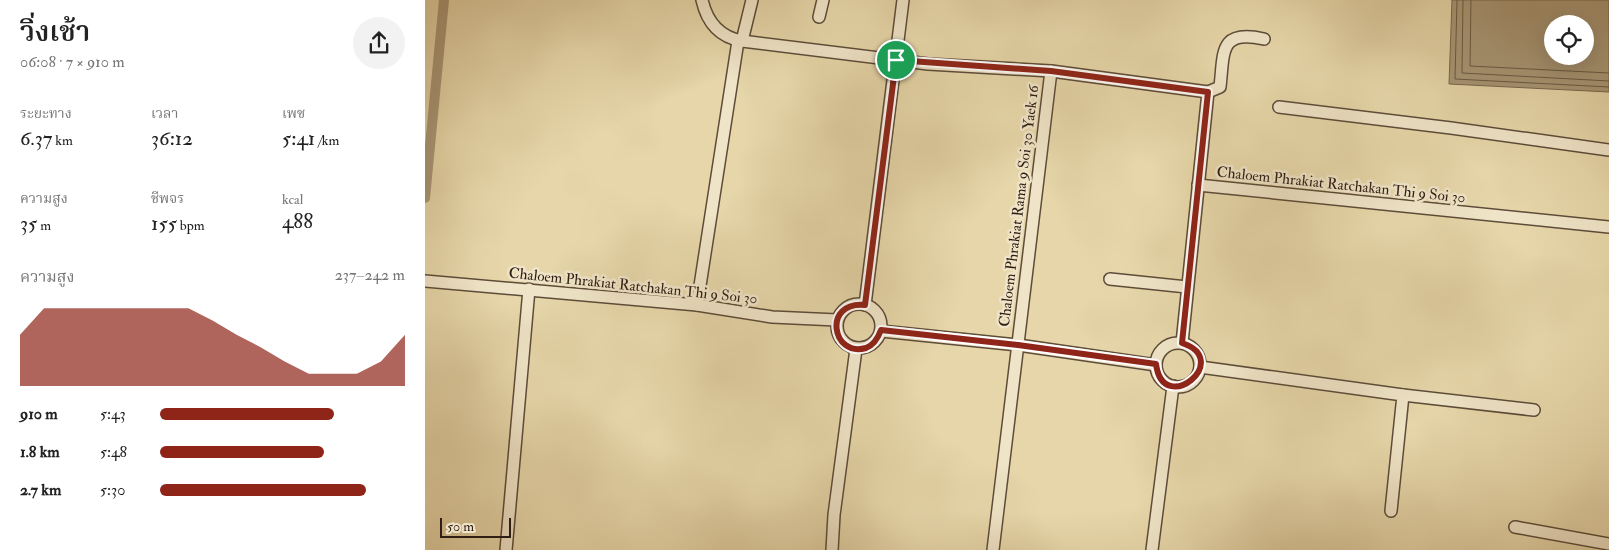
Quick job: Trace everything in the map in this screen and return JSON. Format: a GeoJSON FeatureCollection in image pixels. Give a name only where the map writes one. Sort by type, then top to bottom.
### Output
{"type":"FeatureCollection","features":[{"type":"Feature","properties":{"kind":"street"},"geometry":{"type":"LineString","coordinates":[[702,0],[706,12],[720,33],[740,41],[896,60],[1051,71],[1208,92],[1220,87],[1223,58],[1227,44],[1232,39],[1239,36],[1264,38]]}},
{"type":"Feature","properties":{"kind":"street"},"geometry":{"type":"LineString","coordinates":[[697,305],[740,41],[752,0]]}},
{"type":"Feature","properties":{"kind":"street"},"geometry":{"type":"LineString","coordinates":[[819,17],[823,0]]}},
{"type":"Feature","properties":{"kind":"street"},"geometry":{"type":"LineString","coordinates":[[865,305],[903,0]]}},
{"type":"Feature","properties":{"kind":"street","name":"Chaloem Phrakiat Rama 9 Soi 30 Yaek 16"},"geometry":{"type":"LineString","coordinates":[[993,550],[1051,71]]}},
{"type":"Feature","properties":{"kind":"street"},"geometry":{"type":"LineString","coordinates":[[1198,185],[1208,92]]}},
{"type":"Feature","properties":{"kind":"street"},"geometry":{"type":"LineString","coordinates":[[1279,107],[1609,150]]}},
{"type":"Feature","properties":{"kind":"street","name":"Chaloem Phrakiat Ratchakan Thi 9 Soi 30"},"geometry":{"type":"LineString","coordinates":[[1182,343],[1198,185],[1609,228]]}},
{"type":"Feature","properties":{"kind":"street"},"geometry":{"type":"LineString","coordinates":[[1111,279],[1187,287]]}},
{"type":"Feature","properties":{"kind":"street","name":"Chaloem Phrakiat Ratchakan Thi 9 Soi 30"},"geometry":{"type":"LineString","coordinates":[[426,281],[697,305],[772,317],[837,320]]}},
{"type":"Feature","properties":{"kind":"street"},"geometry":{"type":"LineString","coordinates":[[506,550],[529,289]]}},
{"type":"Feature","properties":{"kind":"street"},"geometry":{"type":"LineString","coordinates":[[865,305],[876,312],[881,330],[875,342],[857,349],[843,343],[839,338],[836,331],[837,320],[843,310],[849,306],[865,305]]}},
{"type":"Feature","properties":{"kind":"street"},"geometry":{"type":"LineString","coordinates":[[881,330],[1018,345],[1156,364]]}},
{"type":"Feature","properties":{"kind":"street"},"geometry":{"type":"LineString","coordinates":[[1182,343],[1196,352],[1200,367],[1194,380],[1188,384],[1173,386],[1161,378],[1156,364],[1157,358],[1164,348],[1170,344],[1182,343]]}},
{"type":"Feature","properties":{"kind":"street"},"geometry":{"type":"LineString","coordinates":[[832,550],[834,515],[857,349]]}},
{"type":"Feature","properties":{"kind":"street"},"geometry":{"type":"LineString","coordinates":[[1200,367],[1403,395],[1534,410]]}},
{"type":"Feature","properties":{"kind":"street"},"geometry":{"type":"LineString","coordinates":[[1152,550],[1173,386]]}},
{"type":"Feature","properties":{"kind":"street"},"geometry":{"type":"LineString","coordinates":[[1391,511],[1403,395]]}},
{"type":"Feature","properties":{"kind":"street"},"geometry":{"type":"LineString","coordinates":[[1515,528],[1609,544]]}},
{"type":"Feature","properties":{"kind":"water"},"geometry":{"type":"Polygon","coordinates":[[[1452,0],[1609,0],[1609,92],[1449,84],[1452,0]]]}},
{"type":"Feature","properties":{"kind":"waterway"},"geometry":{"type":"LineString","coordinates":[[425,198],[444,0]]}},
{"type":"Feature","properties":{"kind":"route"},"geometry":{"type":"LineString","coordinates":[[896,60],[928,64],[1051,71],[1208,92],[1192,230],[1182,343],[1196,352],[1200,362],[1198,374],[1194,380],[1181,386],[1173,386],[1164,382],[1158,374],[1156,364],[1018,345],[881,330],[879,337],[869,346],[857,349],[843,343],[836,331],[838,316],[849,306],[865,305],[896,60]]}}]}
